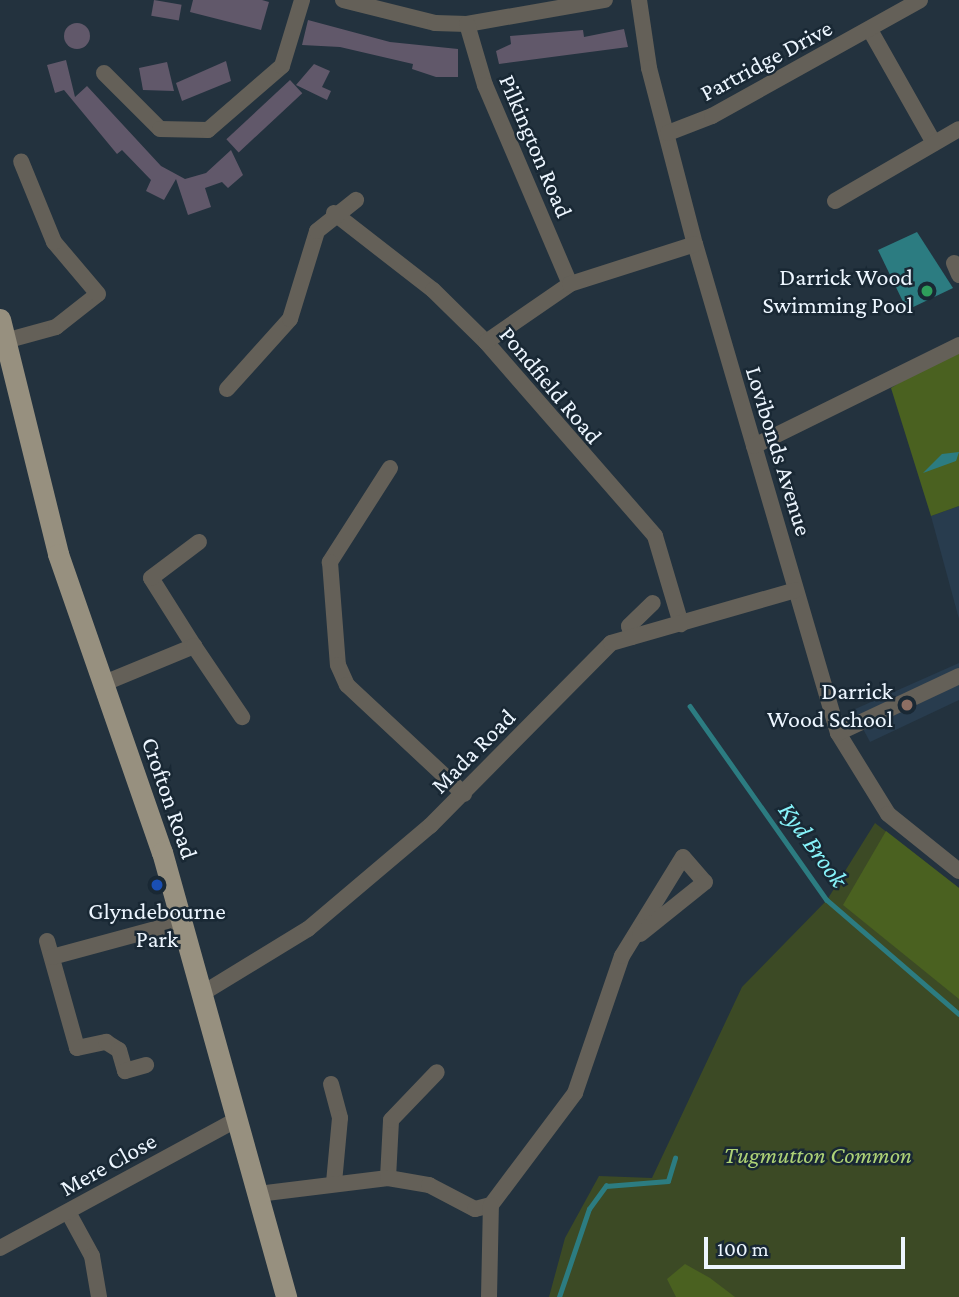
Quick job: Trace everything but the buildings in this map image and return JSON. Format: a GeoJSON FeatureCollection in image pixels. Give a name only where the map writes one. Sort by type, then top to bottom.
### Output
{"type":"FeatureCollection","features":[{"type":"Feature","properties":{"kind":"main road","name":"Crofton Road"},"geometry":{"type":"LineString","coordinates":[[0,319],[4,348],[37,480],[102,684],[183,922],[286,1297]]}},
{"type":"Feature","properties":{"kind":"street"},"geometry":{"type":"LineString","coordinates":[[104,73],[160,129],[208,130],[282,66],[303,0]]}},
{"type":"Feature","properties":{"kind":"street"},"geometry":{"type":"LineString","coordinates":[[343,0],[435,23],[467,24],[605,0]]}},
{"type":"Feature","properties":{"kind":"street","name":"Lovibonds Avenue"},"geometry":{"type":"LineString","coordinates":[[639,0],[695,244],[838,733],[888,814],[959,871]]}},
{"type":"Feature","properties":{"kind":"street","name":"Partridge Drive"},"geometry":{"type":"LineString","coordinates":[[668,133],[712,116],[920,0]]}},
{"type":"Feature","properties":{"kind":"street","name":"Pilkington Road"},"geometry":{"type":"LineString","coordinates":[[467,24],[485,85],[570,284]]}},
{"type":"Feature","properties":{"kind":"street"},"geometry":{"type":"LineString","coordinates":[[870,30],[934,143]]}},
{"type":"Feature","properties":{"kind":"street"},"geometry":{"type":"LineString","coordinates":[[835,201],[959,129]]}},
{"type":"Feature","properties":{"kind":"street"},"geometry":{"type":"LineString","coordinates":[[4,348],[56,327],[98,294],[54,242],[21,161]]}},
{"type":"Feature","properties":{"kind":"street"},"geometry":{"type":"LineString","coordinates":[[227,389],[290,319],[317,230],[334,213],[356,200]]}},
{"type":"Feature","properties":{"kind":"street","name":"Pondfield Road"},"geometry":{"type":"LineString","coordinates":[[334,213],[433,290],[485,342],[654,536],[681,624]]}},
{"type":"Feature","properties":{"kind":"street"},"geometry":{"type":"LineString","coordinates":[[485,342],[570,284],[695,244]]}},
{"type":"Feature","properties":{"kind":"street"},"geometry":{"type":"LineString","coordinates":[[754,446],[959,345]]}},
{"type":"Feature","properties":{"kind":"street"},"geometry":{"type":"LineString","coordinates":[[390,468],[330,562],[338,665],[347,685],[464,794]]}},
{"type":"Feature","properties":{"kind":"street"},"geometry":{"type":"LineString","coordinates":[[199,542],[151,578],[207,668],[242,717]]}},
{"type":"Feature","properties":{"kind":"street","name":"Mada Road"},"geometry":{"type":"LineString","coordinates":[[203,993],[308,929],[464,794],[611,643],[796,590]]}},
{"type":"Feature","properties":{"kind":"street"},"geometry":{"type":"LineString","coordinates":[[632,638],[629,626],[653,603]]}},
{"type":"Feature","properties":{"kind":"street"},"geometry":{"type":"LineString","coordinates":[[102,684],[194,646]]}},
{"type":"Feature","properties":{"kind":"street"},"geometry":{"type":"LineString","coordinates":[[838,733],[959,676]]}},
{"type":"Feature","properties":{"kind":"street"},"geometry":{"type":"LineString","coordinates":[[489,1297],[491,1205],[575,1093],[622,956],[640,934],[683,857],[705,882],[640,934]]}},
{"type":"Feature","properties":{"kind":"street"},"geometry":{"type":"LineString","coordinates":[[146,1065],[125,1071],[119,1050],[106,1042],[77,1048],[50,949],[183,922]]}},
{"type":"Feature","properties":{"kind":"street"},"geometry":{"type":"LineString","coordinates":[[387,1178],[391,1120],[437,1072]]}},
{"type":"Feature","properties":{"kind":"street"},"geometry":{"type":"LineString","coordinates":[[331,1084],[340,1118],[334,1183]]}},
{"type":"Feature","properties":{"kind":"street","name":"Mere Close"},"geometry":{"type":"LineString","coordinates":[[0,1248],[239,1119]]}},
{"type":"Feature","properties":{"kind":"street"},"geometry":{"type":"LineString","coordinates":[[258,1194],[387,1178],[429,1185],[475,1209],[491,1205]]}},
{"type":"Feature","properties":{"kind":"street"},"geometry":{"type":"LineString","coordinates":[[68,1212],[92,1256],[99,1297]]}},
{"type":"Feature","properties":{"kind":"shaded area"},"geometry":{"type":"Polygon","coordinates":[[[917,232],[953,288],[907,310],[878,250],[917,232]]]}},
{"type":"Feature","properties":{"kind":"shaded area"},"geometry":{"type":"Polygon","coordinates":[[[959,345],[959,506],[931,516],[891,388],[959,345]]]}},
{"type":"Feature","properties":{"kind":"shaded area"},"geometry":{"type":"Polygon","coordinates":[[[959,452],[956,461],[923,473],[942,454],[959,452]]]}},
{"type":"Feature","properties":{"kind":"shaded area"},"geometry":{"type":"Polygon","coordinates":[[[959,506],[959,619],[931,516],[959,506]]]}},
{"type":"Feature","properties":{"kind":"shaded area","name":"Darrick Wood School"},"geometry":{"type":"Polygon","coordinates":[[[959,663],[959,700],[870,742],[853,710],[959,663]]]}},
{"type":"Feature","properties":{"kind":"shaded area"},"geometry":{"type":"Polygon","coordinates":[[[886,831],[959,888],[959,999],[843,905],[886,831]]]}},
{"type":"Feature","properties":{"kind":"shaded area"},"geometry":{"type":"Polygon","coordinates":[[[685,1264],[735,1297],[676,1297],[667,1279],[685,1264]]]}},
{"type":"Feature","properties":{"kind":"green space","name":"Tugmutton Common"},"geometry":{"type":"Polygon","coordinates":[[[875,823],[959,888],[959,1297],[549,1297],[565,1238],[599,1176],[652,1178],[742,987],[827,900],[875,823]]]}},
{"type":"Feature","properties":{"kind":"waterway","name":"Kyd Brook"},"geometry":{"type":"LineString","coordinates":[[690,706],[827,900],[959,1014]]}},
{"type":"Feature","properties":{"kind":"waterway"},"geometry":{"type":"LineString","coordinates":[[559,1297],[589,1209],[606,1186],[668,1181],[675,1158]]}},
{"type":"Feature","properties":{"kind":"place","name":"Darrick Wood Swimming Pool"},"geometry":{"type":"Point","coordinates":[927,291]}},
{"type":"Feature","properties":{"kind":"place","name":"Darrick Wood School"},"geometry":{"type":"Point","coordinates":[907,705]}},
{"type":"Feature","properties":{"kind":"place","name":"Glyndebourne Park"},"geometry":{"type":"Point","coordinates":[157,885]}}]}
